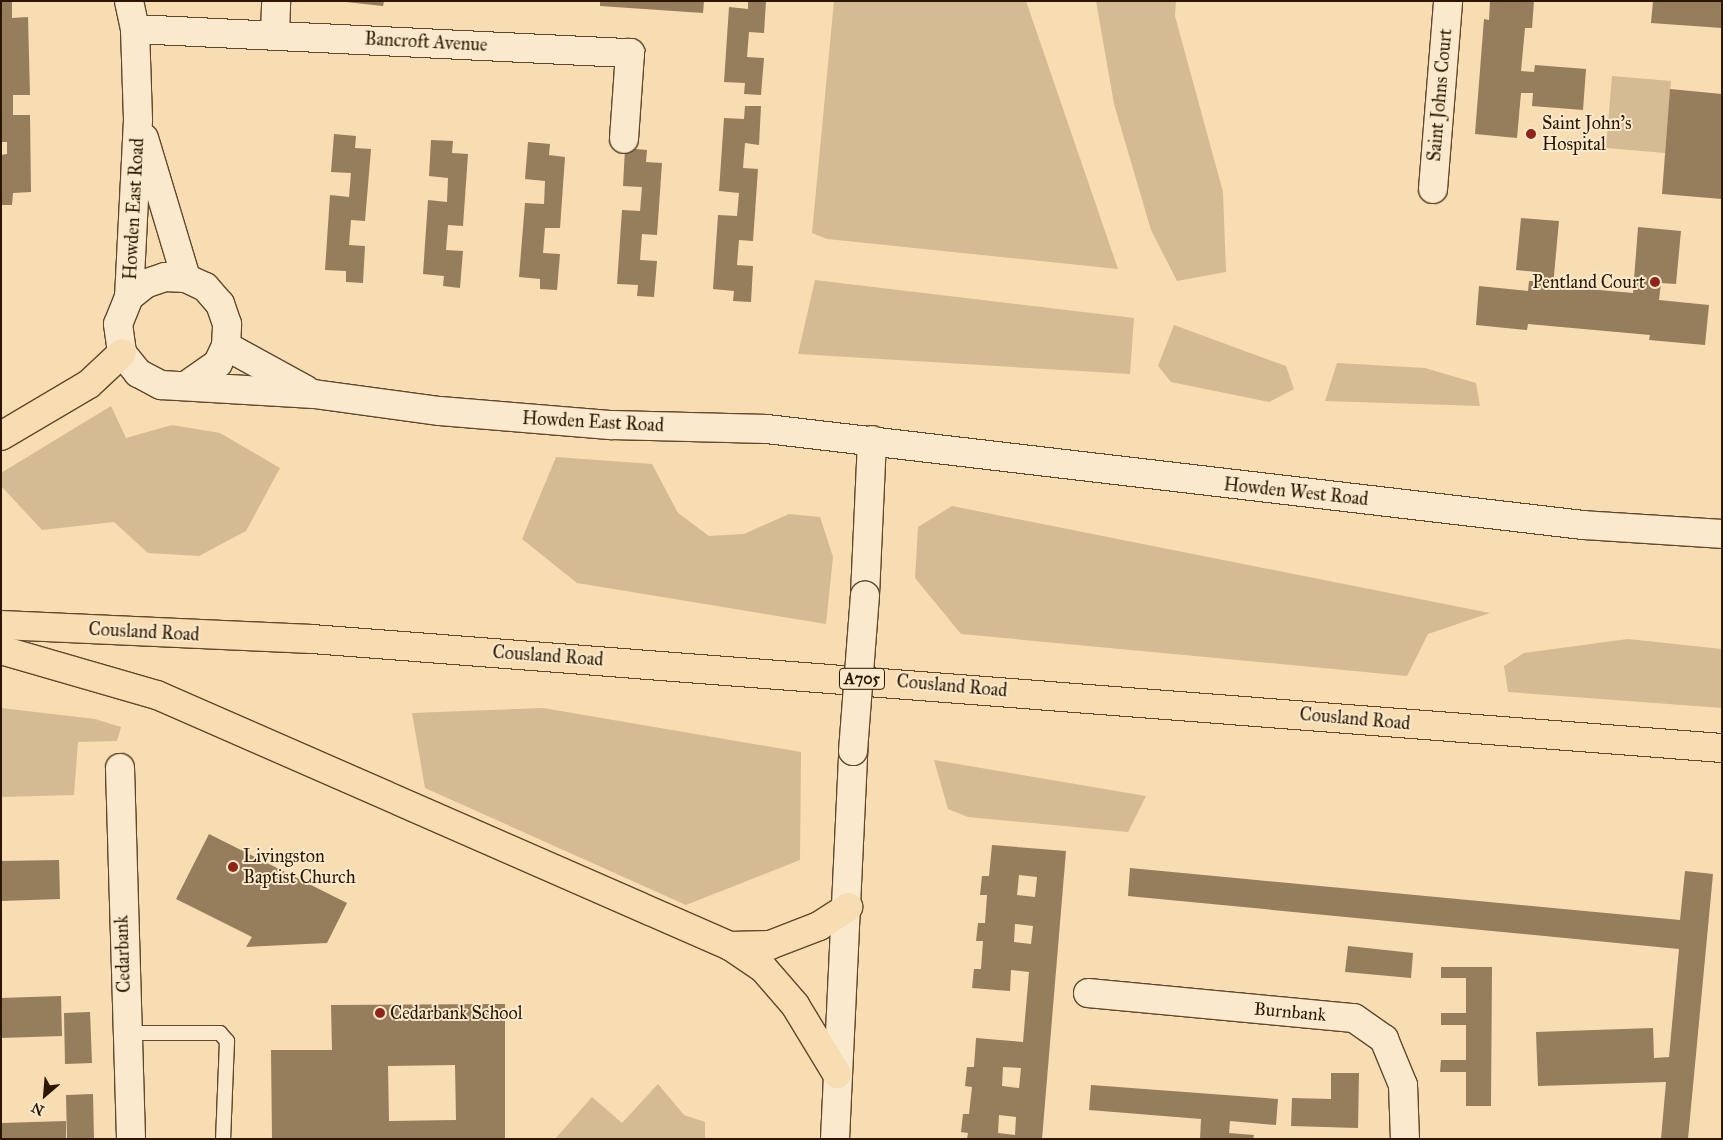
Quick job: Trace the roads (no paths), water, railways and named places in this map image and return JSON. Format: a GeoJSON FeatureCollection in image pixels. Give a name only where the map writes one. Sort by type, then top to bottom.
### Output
{"type":"FeatureCollection","features":[{"type":"Feature","properties":{"kind":"main road"},"geometry":{"type":"LineString","coordinates":[[1,436],[89,384],[122,353]]}},
{"type":"Feature","properties":{"kind":"main road","name":"Cousland Road"},"geometry":{"type":"LineString","coordinates":[[1,625],[332,640],[1722,748]]}},
{"type":"Feature","properties":{"kind":"main road"},"geometry":{"type":"LineString","coordinates":[[1,650],[157,695],[730,946],[764,968],[795,1005],[837,1074]]}},
{"type":"Feature","properties":{"kind":"main road"},"geometry":{"type":"LineString","coordinates":[[730,946],[770,945],[819,926],[848,907]]}},
{"type":"Feature","properties":{"kind":"street","name":"Howden East Road"},"geometry":{"type":"LineString","coordinates":[[129,1],[135,29],[138,120],[130,297],[118,324],[122,353],[138,374],[161,385],[187,384],[314,394],[440,411],[612,425],[767,429],[872,440]]}},
{"type":"Feature","properties":{"kind":"street"},"geometry":{"type":"LineString","coordinates":[[275,35],[276,1]]}},
{"type":"Feature","properties":{"kind":"street","name":"Saint Johns Court"},"geometry":{"type":"LineString","coordinates":[[1433,189],[1448,1]]}},
{"type":"Feature","properties":{"kind":"street","name":"Bancroft Avenue"},"geometry":{"type":"LineString","coordinates":[[135,29],[630,53],[624,139]]}},
{"type":"Feature","properties":{"kind":"street","name":"Howden East Road"},"geometry":{"type":"LineString","coordinates":[[138,120],[186,278]]}},
{"type":"Feature","properties":{"kind":"street","name":"Howden East Road"},"geometry":{"type":"LineString","coordinates":[[130,297],[145,284],[165,277],[186,278],[205,287],[220,304],[227,324],[226,346],[204,377],[187,384]]}},
{"type":"Feature","properties":{"kind":"street","name":"Howden East Road"},"geometry":{"type":"LineString","coordinates":[[226,346],[314,394]]}},
{"type":"Feature","properties":{"kind":"street"},"geometry":{"type":"LineString","coordinates":[[835,1139],[837,1074],[848,907],[853,751],[865,595],[872,440]]}},
{"type":"Feature","properties":{"kind":"street","name":"Howden West Road"},"geometry":{"type":"LineString","coordinates":[[872,440],[1583,525],[1722,534]]}},
{"type":"Feature","properties":{"kind":"street","name":"Cedarbank"},"geometry":{"type":"LineString","coordinates":[[120,768],[131,1139]]}},
{"type":"Feature","properties":{"kind":"street","name":"Burnbank"},"geometry":{"type":"LineString","coordinates":[[1088,993],[1354,1018],[1384,1040],[1403,1085],[1405,1139]]}},
{"type":"Feature","properties":{"kind":"lane"},"geometry":{"type":"LineString","coordinates":[[127,1033],[220,1032],[227,1041],[223,1139]]}},
{"type":"Feature","properties":{"kind":"place","name":"Saint John's Hospital"},"geometry":{"type":"Point","coordinates":[1531,134]}},
{"type":"Feature","properties":{"kind":"place","name":"Pentland Court"},"geometry":{"type":"Point","coordinates":[1655,282]}},
{"type":"Feature","properties":{"kind":"place","name":"Livingston Baptist Church"},"geometry":{"type":"Point","coordinates":[233,867]}},
{"type":"Feature","properties":{"kind":"place","name":"Cedarbank School"},"geometry":{"type":"Point","coordinates":[380,1013]}}]}
